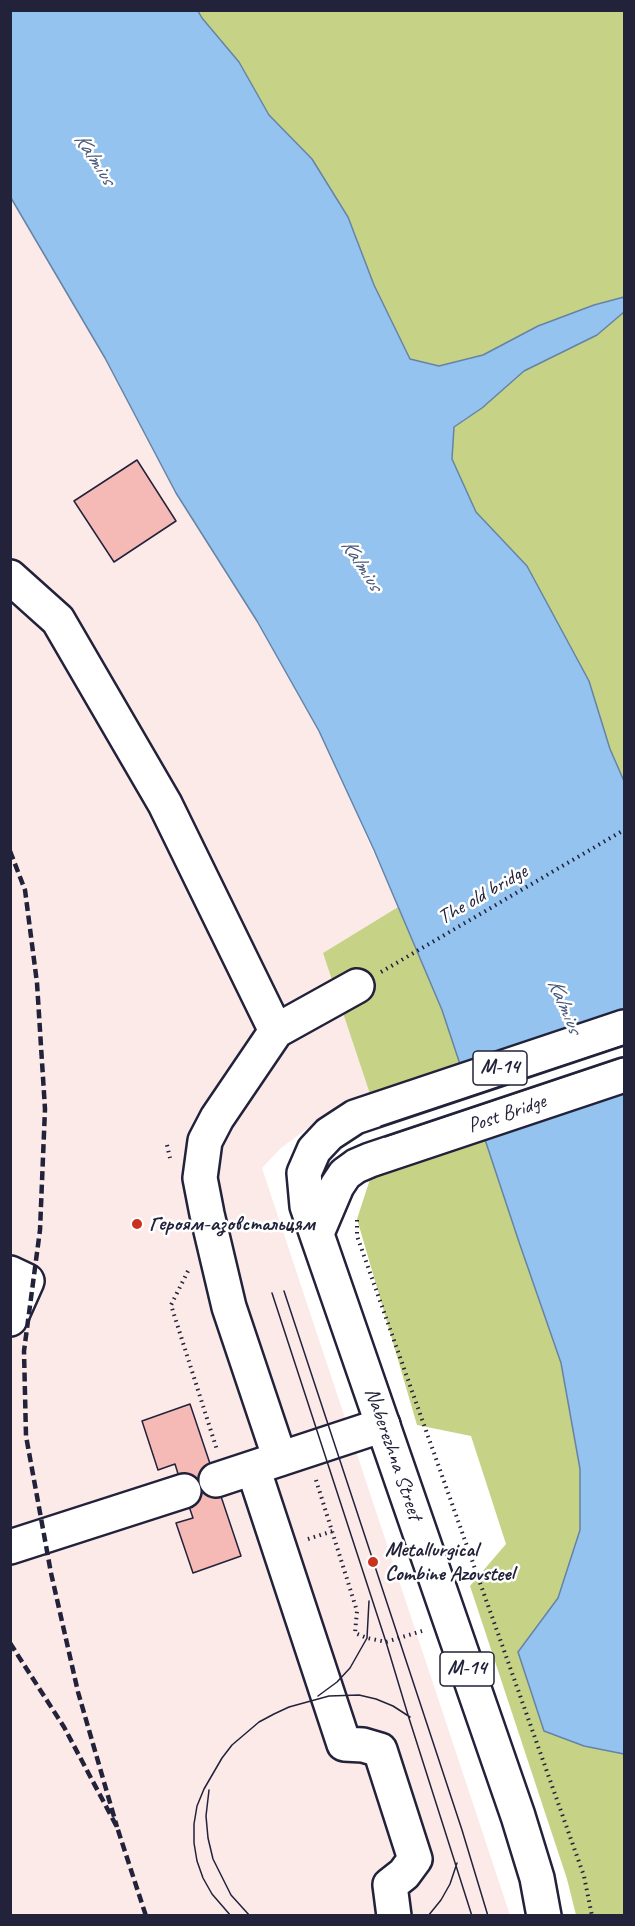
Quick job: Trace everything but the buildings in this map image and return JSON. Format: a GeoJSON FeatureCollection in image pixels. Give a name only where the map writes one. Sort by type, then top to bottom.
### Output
{"type":"FeatureCollection","features":[{"type":"Feature","properties":{"kind":"main road"},"geometry":{"type":"LineString","coordinates":[[10,577],[58,620],[165,804],[276,1031]]}},
{"type":"Feature","properties":{"kind":"main road"},"geometry":{"type":"LineString","coordinates":[[357,986],[276,1031],[217,1118],[205,1140],[200,1178],[229,1307],[256,1467],[344,1744],[363,1745],[380,1750],[415,1859],[404,1874],[390,1885],[394,1916]]}},
{"type":"Feature","properties":{"kind":"main road","name":"М-14"},"geometry":{"type":"LineString","coordinates":[[317,1233],[307,1206],[304,1173],[314,1150],[329,1134],[348,1121],[624,1027]]}},
{"type":"Feature","properties":{"kind":"main road","name":"Post Bridge"},"geometry":{"type":"LineString","coordinates":[[317,1233],[337,1186],[345,1174],[363,1163],[624,1075]]}},
{"type":"Feature","properties":{"kind":"main road","name":"Naberezhna Street"},"geometry":{"type":"LineString","coordinates":[[317,1233],[518,1816],[537,1878],[544,1916]]}},
{"type":"Feature","properties":{"kind":"main road"},"geometry":{"type":"LineString","coordinates":[[10,1273],[27,1281],[10,1319]]}},
{"type":"Feature","properties":{"kind":"main road"},"geometry":{"type":"LineString","coordinates":[[256,1467],[383,1425]]}},
{"type":"Feature","properties":{"kind":"main road"},"geometry":{"type":"LineString","coordinates":[[10,1547],[184,1491]]}},
{"type":"Feature","properties":{"kind":"path","name":"The old bridge"},"geometry":{"type":"LineString","coordinates":[[357,986],[624,830]]}},
{"type":"Feature","properties":{"kind":"path"},"geometry":{"type":"LineString","coordinates":[[357,1236],[581,1865],[592,1916]]}},
{"type":"Feature","properties":{"kind":"path"},"geometry":{"type":"LineString","coordinates":[[171,1305],[256,1467],[357,1611],[355,1633],[367,1638]]}},
{"type":"Feature","properties":{"kind":"shaded area"},"geometry":{"type":"Polygon","coordinates":[[[10,198],[105,358],[176,493],[257,621],[319,731],[398,907],[323,953],[372,1100],[343,1110],[312,1125],[281,1148],[262,1168],[510,1915],[11,1915],[10,198]]]}},
{"type":"Feature","properties":{"kind":"green space"},"geometry":{"type":"Polygon","coordinates":[[[198,11],[624,11],[624,297],[594,305],[538,326],[483,355],[439,366],[410,359],[374,285],[348,216],[312,159],[269,115],[239,62],[198,11]]]}},
{"type":"Feature","properties":{"kind":"green space"},"geometry":{"type":"Polygon","coordinates":[[[624,312],[624,781],[527,566],[476,512],[452,459],[454,427],[482,408],[524,371],[597,335],[624,312]]]}},
{"type":"Feature","properties":{"kind":"green space"},"geometry":{"type":"Polygon","coordinates":[[[398,907],[442,1010],[462,1070],[372,1100],[323,953],[398,907]]]}},
{"type":"Feature","properties":{"kind":"green space"},"geometry":{"type":"Polygon","coordinates":[[[483,1133],[561,1363],[580,1469],[580,1530],[558,1598],[518,1652],[584,1746],[624,1754],[624,1915],[576,1915],[567,1879],[470,1586],[506,1544],[471,1436],[417,1425],[357,1219],[373,1170],[483,1133]]]}},
{"type":"Feature","properties":{"kind":"water","name":"Kalmius"},"geometry":{"type":"Polygon","coordinates":[[[10,11],[198,11],[239,62],[269,115],[312,159],[348,217],[374,285],[410,359],[439,366],[483,355],[538,326],[594,305],[624,297],[624,312],[597,335],[524,371],[482,408],[454,427],[452,459],[476,512],[527,566],[589,681],[610,749],[624,781],[624,1754],[584,1746],[544,1731],[518,1652],[558,1598],[580,1530],[580,1469],[561,1363],[442,1010],[374,850],[319,731],[257,621],[176,493],[105,358],[11,198],[10,11]]]}},
{"type":"Feature","properties":{"kind":"pier"},"geometry":{"type":"Polygon","coordinates":[[[624,1015],[624,1086],[480,1134],[459,1071],[624,1015]]]}},
{"type":"Feature","properties":{"kind":"tram line"},"geometry":{"type":"LineString","coordinates":[[381,1126],[624,1045]]}},
{"type":"Feature","properties":{"kind":"tram line"},"geometry":{"type":"LineString","coordinates":[[385,1137],[624,1057]]}},
{"type":"Feature","properties":{"kind":"tram line"},"geometry":{"type":"LineString","coordinates":[[284,1291],[462,1830],[488,1916]]}},
{"type":"Feature","properties":{"kind":"tram line"},"geometry":{"type":"LineString","coordinates":[[272,1293],[386,1642],[472,1916]]}},
{"type":"Feature","properties":{"kind":"tram line"},"geometry":{"type":"LineString","coordinates":[[318,1696],[337,1682],[350,1668],[367,1638],[369,1601]]}},
{"type":"Feature","properties":{"kind":"tram line"},"geometry":{"type":"LineString","coordinates":[[231,1916],[212,1894],[203,1878],[197,1861],[194,1824],[197,1806],[204,1789],[232,1745],[259,1722],[274,1714],[289,1707],[329,1696],[359,1695],[376,1699],[410,1717]]}},
{"type":"Feature","properties":{"kind":"tram line"},"geometry":{"type":"LineString","coordinates":[[209,1790],[206,1816],[213,1859],[231,1895],[250,1916]]}},
{"type":"Feature","properties":{"kind":"tram line"},"geometry":{"type":"LineString","coordinates":[[428,1916],[450,1884],[457,1863]]}},
{"type":"Feature","properties":{"kind":"railway"},"geometry":{"type":"LineString","coordinates":[[10,851],[25,890],[37,983],[45,1109],[40,1230],[24,1351],[26,1436],[51,1573],[78,1692],[117,1827]]}},
{"type":"Feature","properties":{"kind":"railway"},"geometry":{"type":"LineString","coordinates":[[10,1643],[64,1727],[117,1827],[146,1916]]}},
{"type":"Feature","properties":{"kind":"place","name":"Героям-азовстальцям"},"geometry":{"type":"Point","coordinates":[137,1224]}},
{"type":"Feature","properties":{"kind":"place","name":"Metallurgical Combine Azovsteel"},"geometry":{"type":"Point","coordinates":[373,1562]}}]}
